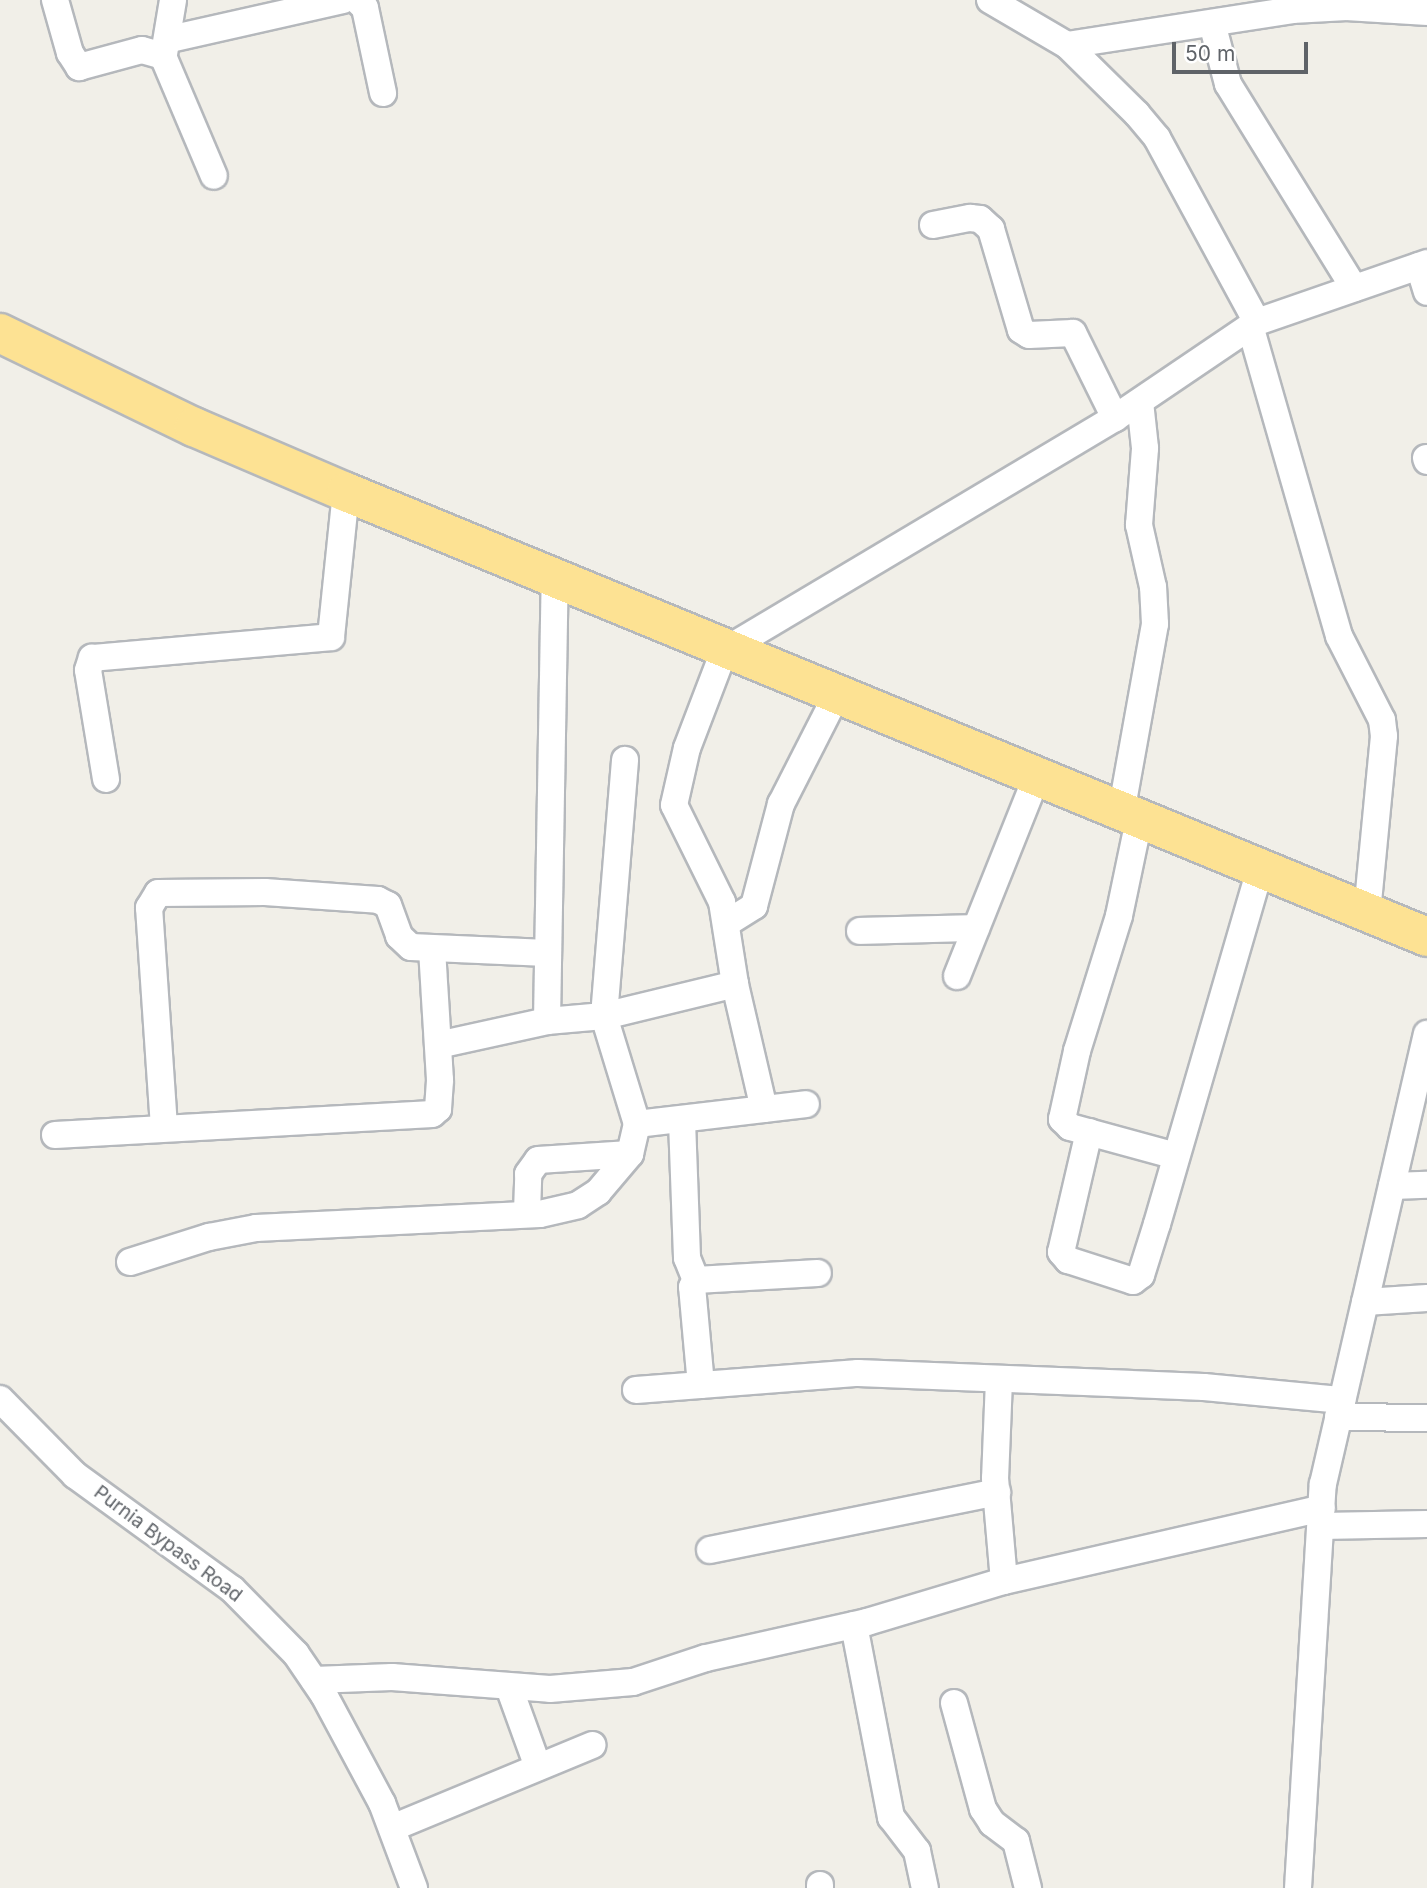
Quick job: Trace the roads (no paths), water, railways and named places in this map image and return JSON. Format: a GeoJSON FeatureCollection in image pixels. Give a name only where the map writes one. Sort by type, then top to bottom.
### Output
{"type":"FeatureCollection","features":[{"type":"Feature","properties":{"kind":"highway"},"geometry":{"type":"LineString","coordinates":[[0,333],[194,427],[346,492],[724,650],[1427,937]]}},
{"type":"Feature","properties":{"kind":"street"},"geometry":{"type":"LineString","coordinates":[[55,0],[70,53],[79,67],[142,50],[167,47],[343,0]]}},
{"type":"Feature","properties":{"kind":"street"},"geometry":{"type":"LineString","coordinates":[[173,0],[167,47],[214,176]]}},
{"type":"Feature","properties":{"kind":"street"},"geometry":{"type":"LineString","coordinates":[[358,0],[365,8],[383,93]]}},
{"type":"Feature","properties":{"kind":"street"},"geometry":{"type":"LineString","coordinates":[[990,0],[1067,46],[1157,138],[1254,325],[1339,636],[1382,720],[1384,736],[1367,913]]}},
{"type":"Feature","properties":{"kind":"street"},"geometry":{"type":"LineString","coordinates":[[1067,46],[1320,9],[1427,12]]}},
{"type":"Feature","properties":{"kind":"street"},"geometry":{"type":"LineString","coordinates":[[1212,23],[1228,84],[1354,288]]}},
{"type":"Feature","properties":{"kind":"street"},"geometry":{"type":"LineString","coordinates":[[933,225],[970,218],[980,219],[991,229],[1021,330],[1029,335],[1073,333],[1115,418]]}},
{"type":"Feature","properties":{"kind":"street"},"geometry":{"type":"LineString","coordinates":[[764,1110],[735,984],[727,923],[709,871],[674,805],[687,748],[724,650],[1115,418],[1254,325],[1423,265],[1427,292]]}},
{"type":"Feature","properties":{"kind":"street"},"geometry":{"type":"LineString","coordinates":[[1140,402],[1145,448],[1139,525],[1153,587],[1155,624],[1119,915],[1062,1108],[1065,1124],[1176,1156]]}},
{"type":"Feature","properties":{"kind":"street"},"geometry":{"type":"LineString","coordinates":[[106,779],[88,670],[92,658],[331,637],[346,492]]}},
{"type":"Feature","properties":{"kind":"street"},"geometry":{"type":"LineString","coordinates":[[547,1021],[555,580]]}},
{"type":"Feature","properties":{"kind":"street"},"geometry":{"type":"LineString","coordinates":[[727,923],[754,906],[781,804],[836,696]]}},
{"type":"Feature","properties":{"kind":"street"},"geometry":{"type":"LineString","coordinates":[[130,1262],[209,1237],[256,1228],[527,1212],[550,1213],[578,1205],[598,1192],[630,1154],[637,1125],[604,1016],[625,760]]}},
{"type":"Feature","properties":{"kind":"street"},"geometry":{"type":"LineString","coordinates":[[957,976],[1036,778]]}},
{"type":"Feature","properties":{"kind":"street"},"geometry":{"type":"LineString","coordinates":[[1089,1132],[1061,1252],[1069,1260],[1133,1281],[1141,1275],[1260,869]]}},
{"type":"Feature","properties":{"kind":"street"},"geometry":{"type":"LineString","coordinates":[[164,1127],[149,908],[158,893],[265,892],[379,900],[388,905],[403,944],[432,950],[547,953]]}},
{"type":"Feature","properties":{"kind":"street"},"geometry":{"type":"LineString","coordinates":[[860,931],[976,928]]}},
{"type":"Feature","properties":{"kind":"street"},"geometry":{"type":"LineString","coordinates":[[55,1135],[432,1114],[439,1100],[432,950]]}},
{"type":"Feature","properties":{"kind":"street"},"geometry":{"type":"LineString","coordinates":[[438,1045],[547,1021],[604,1016],[735,984]]}},
{"type":"Feature","properties":{"kind":"street"},"geometry":{"type":"LineString","coordinates":[[1298,1888],[1323,1484],[1427,1034]]}},
{"type":"Feature","properties":{"kind":"street"},"geometry":{"type":"LineString","coordinates":[[637,1125],[806,1104]]}},
{"type":"Feature","properties":{"kind":"street"},"geometry":{"type":"LineString","coordinates":[[682,1121],[687,1258],[696,1280]]}},
{"type":"Feature","properties":{"kind":"street"},"geometry":{"type":"LineString","coordinates":[[527,1212],[528,1174],[538,1160],[630,1154]]}},
{"type":"Feature","properties":{"kind":"street"},"geometry":{"type":"LineString","coordinates":[[1392,1186],[1427,1185]]}},
{"type":"Feature","properties":{"kind":"street"},"geometry":{"type":"LineString","coordinates":[[696,1280],[818,1273]]}},
{"type":"Feature","properties":{"kind":"street"},"geometry":{"type":"LineString","coordinates":[[696,1280],[692,1287],[701,1385]]}},
{"type":"Feature","properties":{"kind":"street"},"geometry":{"type":"LineString","coordinates":[[1365,1302],[1427,1298]]}},
{"type":"Feature","properties":{"kind":"street"},"geometry":{"type":"LineString","coordinates":[[636,1390],[858,1373],[1204,1387],[1427,1418]]}},
{"type":"Feature","properties":{"kind":"street"},"geometry":{"type":"LineString","coordinates":[[999,1380],[997,1492],[1004,1581]]}},
{"type":"Feature","properties":{"kind":"street","name":"Purnia Bypass Road"},"geometry":{"type":"LineString","coordinates":[[0,1399],[75,1475],[197,1561],[248,1604],[314,1680],[392,1828],[414,1888]]}},
{"type":"Feature","properties":{"kind":"street"},"geometry":{"type":"LineString","coordinates":[[710,1550],[997,1492]]}},
{"type":"Feature","properties":{"kind":"street"},"geometry":{"type":"LineString","coordinates":[[314,1680],[383,1676],[509,1688],[633,1682],[706,1658],[854,1625],[1004,1581],[1322,1517],[1427,1524]]}},
{"type":"Feature","properties":{"kind":"street"},"geometry":{"type":"LineString","coordinates":[[854,1625],[891,1817],[918,1851],[925,1888]]}},
{"type":"Feature","properties":{"kind":"street"},"geometry":{"type":"LineString","coordinates":[[509,1688],[538,1767]]}},
{"type":"Feature","properties":{"kind":"street"},"geometry":{"type":"LineString","coordinates":[[954,1703],[984,1809],[992,1823],[1016,1841],[1028,1888]]}},
{"type":"Feature","properties":{"kind":"street"},"geometry":{"type":"LineString","coordinates":[[392,1828],[592,1745]]}}]}
